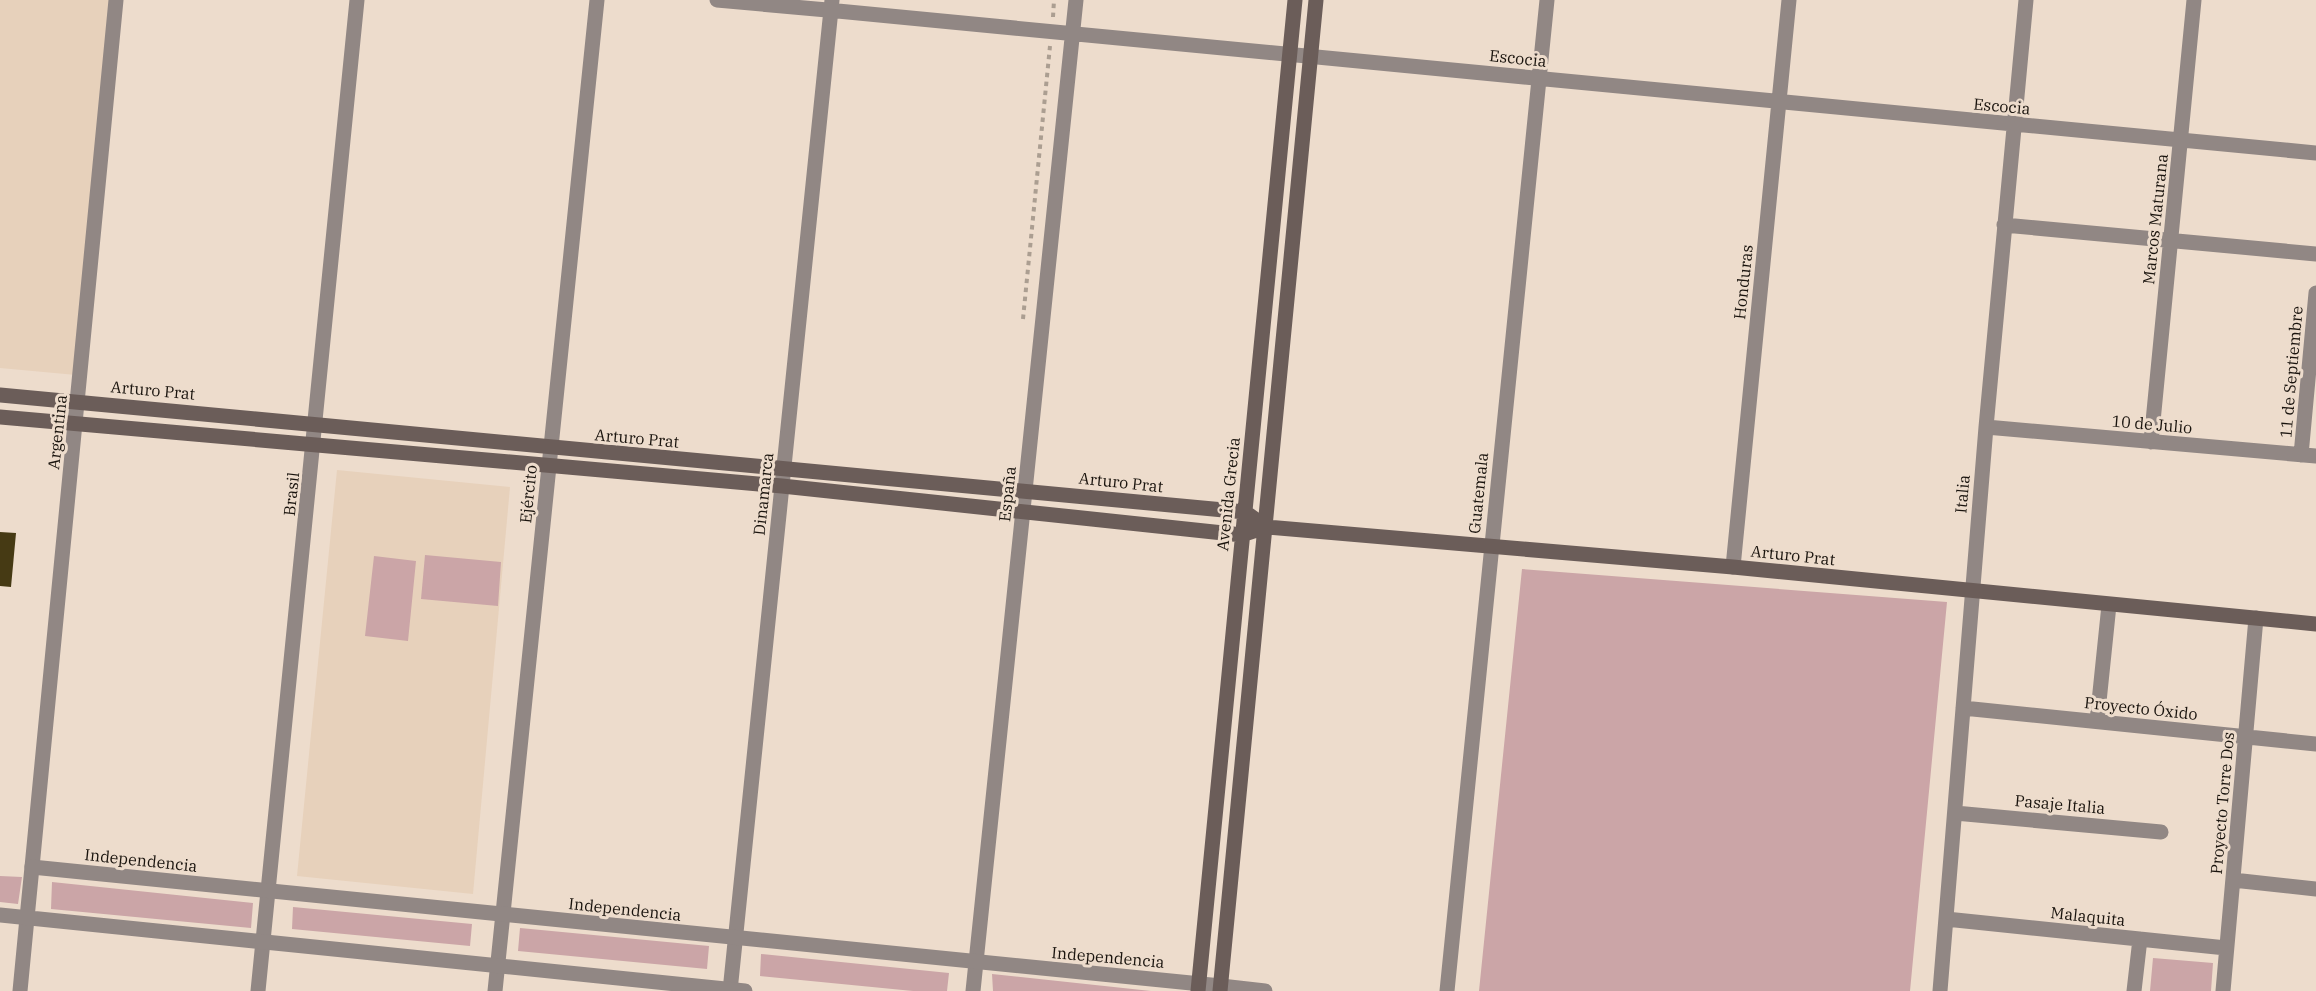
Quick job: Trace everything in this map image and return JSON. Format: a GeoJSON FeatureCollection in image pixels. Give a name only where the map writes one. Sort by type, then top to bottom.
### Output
{"type":"FeatureCollection","features":[{"type":"Feature","properties":{"kind":"main road","name":"Avenida Grecia"},"geometry":{"type":"LineString","coordinates":[[1198,987],[1295,0]]}},
{"type":"Feature","properties":{"kind":"main road"},"geometry":{"type":"LineString","coordinates":[[1220,988],[1316,0]]}},
{"type":"Feature","properties":{"kind":"main road","name":"Arturo Prat"},"geometry":{"type":"LineString","coordinates":[[0,395],[1245,512],[1266,527]]}},
{"type":"Feature","properties":{"kind":"main road","name":"Arturo Prat"},"geometry":{"type":"LineString","coordinates":[[0,417],[782,486],[1242,535],[1266,527],[1733,567],[2316,624]]}},
{"type":"Feature","properties":{"kind":"street","name":"Argentina"},"geometry":{"type":"LineString","coordinates":[[32,867],[116,0]]}},
{"type":"Feature","properties":{"kind":"street","name":"Brasil"},"geometry":{"type":"LineString","coordinates":[[258,991],[357,0]]}},
{"type":"Feature","properties":{"kind":"street","name":"Ejército"},"geometry":{"type":"LineString","coordinates":[[495,991],[597,0]]}},
{"type":"Feature","properties":{"kind":"street","name":"Escocia"},"geometry":{"type":"LineString","coordinates":[[717,0],[831,5],[1311,56],[2316,153]]}},
{"type":"Feature","properties":{"kind":"street","name":"España"},"geometry":{"type":"LineString","coordinates":[[973,991],[1076,0]]}},
{"type":"Feature","properties":{"kind":"street","name":"Guatemala"},"geometry":{"type":"LineString","coordinates":[[1447,991],[1547,0]]}},
{"type":"Feature","properties":{"kind":"street","name":"Honduras"},"geometry":{"type":"LineString","coordinates":[[1733,567],[1789,0]]}},
{"type":"Feature","properties":{"kind":"street","name":"Italia"},"geometry":{"type":"LineString","coordinates":[[1940,991],[1986,427],[2026,0]]}},
{"type":"Feature","properties":{"kind":"street","name":"Marcos Maturana"},"geometry":{"type":"LineString","coordinates":[[2151,442],[2194,0]]}},
{"type":"Feature","properties":{"kind":"street","name":"Dinamarca"},"geometry":{"type":"LineString","coordinates":[[735,990],[735,939],[831,5]]}},
{"type":"Feature","properties":{"kind":"street"},"geometry":{"type":"LineString","coordinates":[[2004,225],[2316,254]]}},
{"type":"Feature","properties":{"kind":"street","name":"11 de Septiembre"},"geometry":{"type":"LineString","coordinates":[[2309,455],[2316,293]]}},
{"type":"Feature","properties":{"kind":"street","name":"10 de Julio"},"geometry":{"type":"LineString","coordinates":[[1986,427],[2309,455]]}},
{"type":"Feature","properties":{"kind":"street"},"geometry":{"type":"LineString","coordinates":[[2097,721],[2109,605]]}},
{"type":"Feature","properties":{"kind":"street","name":"Proyecto Torre Dos"},"geometry":{"type":"LineString","coordinates":[[2223,991],[2256,618]]}},
{"type":"Feature","properties":{"kind":"street","name":"Proyecto Óxido"},"geometry":{"type":"LineString","coordinates":[[1963,708],[2316,744]]}},
{"type":"Feature","properties":{"kind":"street","name":"Pasaje Italia"},"geometry":{"type":"LineString","coordinates":[[1955,813],[2161,832]]}},
{"type":"Feature","properties":{"kind":"street"},"geometry":{"type":"LineString","coordinates":[[20,991],[32,867]]}},
{"type":"Feature","properties":{"kind":"street","name":"Independencia"},"geometry":{"type":"LineString","coordinates":[[32,867],[1198,987],[1265,991]]}},
{"type":"Feature","properties":{"kind":"street"},"geometry":{"type":"LineString","coordinates":[[2233,880],[2316,889]]}},
{"type":"Feature","properties":{"kind":"street"},"geometry":{"type":"LineString","coordinates":[[0,915],[735,990]]}},
{"type":"Feature","properties":{"kind":"street","name":"Malaquita"},"geometry":{"type":"LineString","coordinates":[[1946,919],[2226,948]]}},
{"type":"Feature","properties":{"kind":"street"},"geometry":{"type":"LineString","coordinates":[[2134,991],[2140,939]]}},
{"type":"Feature","properties":{"kind":"shaded area"},"geometry":{"type":"Polygon","coordinates":[[[0,0],[110,0],[76,375],[0,368],[0,0]]]}},
{"type":"Feature","properties":{"kind":"shaded area"},"geometry":{"type":"Polygon","coordinates":[[[337,470],[510,487],[473,894],[297,876],[337,470]]]}},
{"type":"Feature","properties":{"kind":"shaded area"},"geometry":{"type":"Polygon","coordinates":[[[425,555],[501,562],[498,606],[421,599],[425,555]]]}},
{"type":"Feature","properties":{"kind":"shaded area"},"geometry":{"type":"Polygon","coordinates":[[[374,556],[416,561],[408,641],[365,636],[374,556]]]}},
{"type":"Feature","properties":{"kind":"shaded area"},"geometry":{"type":"Polygon","coordinates":[[[1522,569],[1947,602],[1910,991],[1479,991],[1522,569]]]}},
{"type":"Feature","properties":{"kind":"shaded area"},"geometry":{"type":"Polygon","coordinates":[[[0,876],[22,877],[18,904],[0,902],[0,876]]]}},
{"type":"Feature","properties":{"kind":"shaded area"},"geometry":{"type":"Polygon","coordinates":[[[52,882],[253,903],[251,928],[51,909],[52,882]]]}},
{"type":"Feature","properties":{"kind":"shaded area"},"geometry":{"type":"Polygon","coordinates":[[[293,907],[472,924],[470,946],[292,929],[293,907]]]}},
{"type":"Feature","properties":{"kind":"shaded area"},"geometry":{"type":"Polygon","coordinates":[[[520,928],[709,946],[707,969],[518,951],[520,928]]]}},
{"type":"Feature","properties":{"kind":"shaded area"},"geometry":{"type":"Polygon","coordinates":[[[761,954],[949,973],[947,991],[913,991],[760,976],[761,954]]]}},
{"type":"Feature","properties":{"kind":"shaded area"},"geometry":{"type":"Polygon","coordinates":[[[2153,958],[2213,963],[2211,991],[2150,991],[2153,958]]]}},
{"type":"Feature","properties":{"kind":"shaded area"},"geometry":{"type":"Polygon","coordinates":[[[992,974],[1151,991],[993,991],[992,974]]]}},
{"type":"Feature","properties":{"kind":"building"},"geometry":{"type":"Polygon","coordinates":[[[0,532],[16,533],[11,587],[0,586],[0,532]]]}}]}
